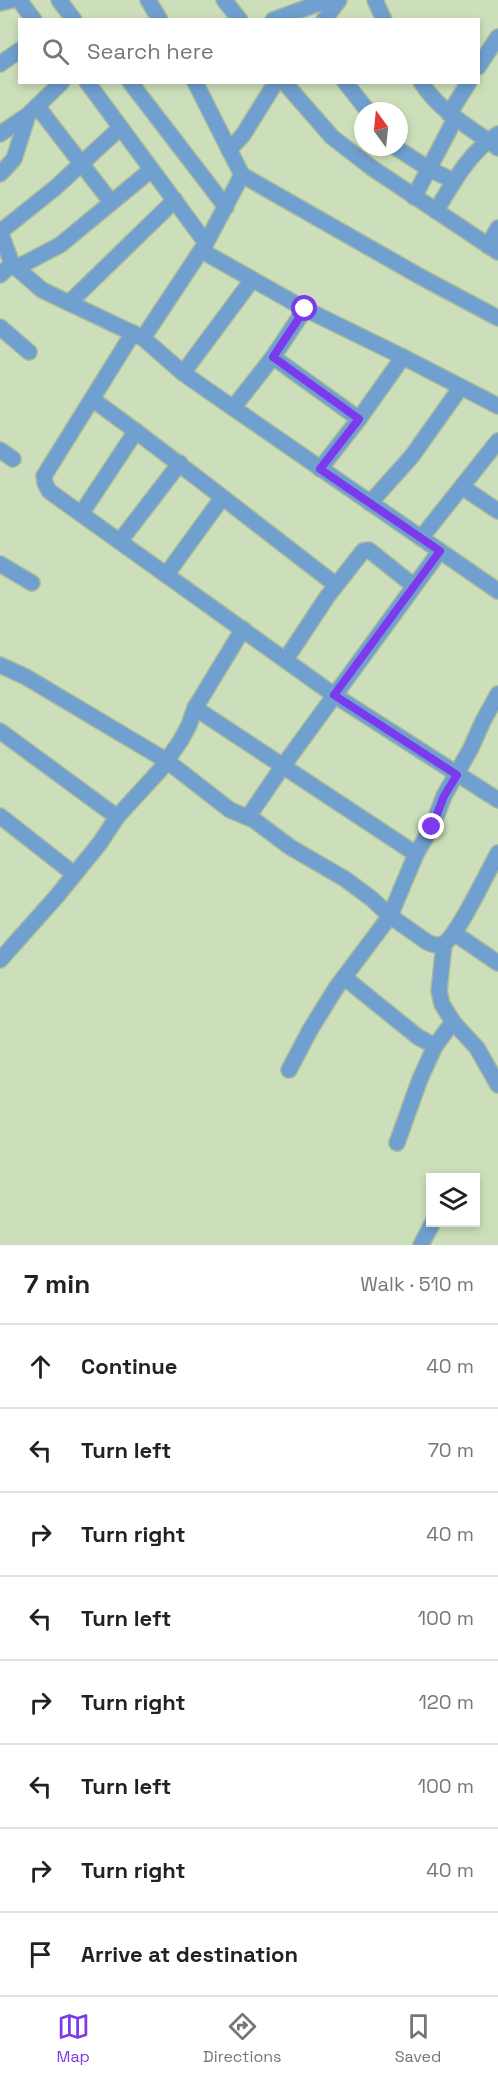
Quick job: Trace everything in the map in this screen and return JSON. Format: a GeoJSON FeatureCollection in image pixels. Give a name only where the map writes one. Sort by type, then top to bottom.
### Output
{"type":"FeatureCollection","features":[{"type":"Feature","properties":{"kind":"street"},"geometry":{"type":"LineString","coordinates":[[19,0],[32,18]]}},
{"type":"Feature","properties":{"kind":"street"},"geometry":{"type":"LineString","coordinates":[[59,0],[72,18]]}},
{"type":"Feature","properties":{"kind":"street"},"geometry":{"type":"LineString","coordinates":[[148,0],[159,18]]}},
{"type":"Feature","properties":{"kind":"street"},"geometry":{"type":"LineString","coordinates":[[224,0],[238,18]]}},
{"type":"Feature","properties":{"kind":"street"},"geometry":{"type":"LineString","coordinates":[[326,18],[339,0]]}},
{"type":"Feature","properties":{"kind":"street"},"geometry":{"type":"LineString","coordinates":[[375,0],[383,18]]}},
{"type":"Feature","properties":{"kind":"street"},"geometry":{"type":"LineString","coordinates":[[278,18],[321,1]]}},
{"type":"Feature","properties":{"kind":"street"},"geometry":{"type":"LineString","coordinates":[[480,64],[498,37]]}},
{"type":"Feature","properties":{"kind":"street"},"geometry":{"type":"LineString","coordinates":[[0,64],[18,51]]}},
{"type":"Feature","properties":{"kind":"street"},"geometry":{"type":"LineString","coordinates":[[0,134],[33,111],[60,84]]}},
{"type":"Feature","properties":{"kind":"street"},"geometry":{"type":"LineString","coordinates":[[92,84],[120,128],[175,200],[204,247],[252,280],[305,309],[498,406]]}},
{"type":"Feature","properties":{"kind":"street"},"geometry":{"type":"LineString","coordinates":[[132,84],[226,207]]}},
{"type":"Feature","properties":{"kind":"street"},"geometry":{"type":"LineString","coordinates":[[196,84],[242,175],[498,318]]}},
{"type":"Feature","properties":{"kind":"street"},"geometry":{"type":"LineString","coordinates":[[229,150],[243,135],[275,84]]}},
{"type":"Feature","properties":{"kind":"street"},"geometry":{"type":"LineString","coordinates":[[286,84],[332,137],[372,168],[493,249],[498,228]]}},
{"type":"Feature","properties":{"kind":"street"},"geometry":{"type":"LineString","coordinates":[[347,84],[361,102]]}},
{"type":"Feature","properties":{"kind":"street"},"geometry":{"type":"LineString","coordinates":[[423,84],[440,106],[452,116],[495,140],[475,153],[454,181],[436,212]]}},
{"type":"Feature","properties":{"kind":"street"},"geometry":{"type":"LineString","coordinates":[[414,196],[468,84]]}},
{"type":"Feature","properties":{"kind":"street"},"geometry":{"type":"LineString","coordinates":[[33,111],[81,164],[111,202]]}},
{"type":"Feature","properties":{"kind":"street"},"geometry":{"type":"LineString","coordinates":[[0,174],[14,159],[33,111]]}},
{"type":"Feature","properties":{"kind":"street"},"geometry":{"type":"LineString","coordinates":[[120,128],[0,232],[14,266],[42,290],[138,336],[183,373],[498,591]]}},
{"type":"Feature","properties":{"kind":"street"},"geometry":{"type":"LineString","coordinates":[[408,155],[454,181]]}},
{"type":"Feature","properties":{"kind":"street"},"geometry":{"type":"LineString","coordinates":[[0,274],[60,245],[151,170]]}},
{"type":"Feature","properties":{"kind":"street"},"geometry":{"type":"LineString","coordinates":[[242,175],[204,247],[92,399],[44,476],[45,483],[49,491],[334,695],[498,800]]}},
{"type":"Feature","properties":{"kind":"street"},"geometry":{"type":"LineString","coordinates":[[69,303],[175,200]]}},
{"type":"Feature","properties":{"kind":"street"},"geometry":{"type":"LineString","coordinates":[[183,373],[252,280]]}},
{"type":"Feature","properties":{"kind":"street"},"geometry":{"type":"LineString","coordinates":[[233,408],[273,357],[305,309]]}},
{"type":"Feature","properties":{"kind":"street"},"geometry":{"type":"LineString","coordinates":[[0,327],[29,352]]}},
{"type":"Feature","properties":{"kind":"street"},"geometry":{"type":"LineString","coordinates":[[273,357],[359,419]]}},
{"type":"Feature","properties":{"kind":"street"},"geometry":{"type":"LineString","coordinates":[[320,469],[403,357]]}},
{"type":"Feature","properties":{"kind":"street"},"geometry":{"type":"LineString","coordinates":[[370,503],[412,456],[461,387]]}},
{"type":"Feature","properties":{"kind":"street"},"geometry":{"type":"LineString","coordinates":[[92,399],[180,463],[336,585]]}},
{"type":"Feature","properties":{"kind":"street"},"geometry":{"type":"LineString","coordinates":[[81,514],[136,431]]}},
{"type":"Feature","properties":{"kind":"street"},"geometry":{"type":"LineString","coordinates":[[421,538],[498,441]]}},
{"type":"Feature","properties":{"kind":"street"},"geometry":{"type":"LineString","coordinates":[[120,541],[180,463]]}},
{"type":"Feature","properties":{"kind":"street"},"geometry":{"type":"LineString","coordinates":[[462,487],[498,511]]}},
{"type":"Feature","properties":{"kind":"street"},"geometry":{"type":"LineString","coordinates":[[166,575],[222,498]]}},
{"type":"Feature","properties":{"kind":"street"},"geometry":{"type":"LineString","coordinates":[[286,659],[359,553],[366,549],[414,586]]}},
{"type":"Feature","properties":{"kind":"street"},"geometry":{"type":"LineString","coordinates":[[248,817],[440,551]]}},
{"type":"Feature","properties":{"kind":"street"},"geometry":{"type":"LineString","coordinates":[[0,564],[32,583]]}},
{"type":"Feature","properties":{"kind":"street"},"geometry":{"type":"LineString","coordinates":[[0,960],[100,843],[117,817],[167,761],[189,725],[195,708],[243,628]]}},
{"type":"Feature","properties":{"kind":"street"},"geometry":{"type":"LineString","coordinates":[[0,665],[26,677],[167,761],[231,810],[254,820],[290,847],[345,879],[390,916],[427,942],[433,945],[449,938],[496,958]]}},
{"type":"Feature","properties":{"kind":"street"},"geometry":{"type":"LineString","coordinates":[[289,1070],[310,1030],[390,916],[444,796],[498,694]]}},
{"type":"Feature","properties":{"kind":"street"},"geometry":{"type":"LineString","coordinates":[[195,708],[416,854]]}},
{"type":"Feature","properties":{"kind":"street"},"geometry":{"type":"LineString","coordinates":[[0,731],[117,817]]}},
{"type":"Feature","properties":{"kind":"street"},"geometry":{"type":"LineString","coordinates":[[0,816],[74,874]]}},
{"type":"Feature","properties":{"kind":"street"},"geometry":{"type":"LineString","coordinates":[[498,853],[449,938],[439,992],[442,1004],[453,1022],[477,1048],[498,1085]]}},
{"type":"Feature","properties":{"kind":"street"},"geometry":{"type":"LineString","coordinates":[[345,978],[418,1037],[435,1046]]}},
{"type":"Feature","properties":{"kind":"street"},"geometry":{"type":"LineString","coordinates":[[397,1143],[420,1078],[435,1046],[453,1022]]}},
{"type":"Feature","properties":{"kind":"street"},"geometry":{"type":"LineString","coordinates":[[421,1245],[430,1227]]}},
{"type":"Feature","properties":{"kind":"route"},"geometry":{"type":"LineString","coordinates":[[305,309],[273,357],[359,419],[320,469],[440,551],[334,695],[457,775],[444,796],[432,827]]}}]}
